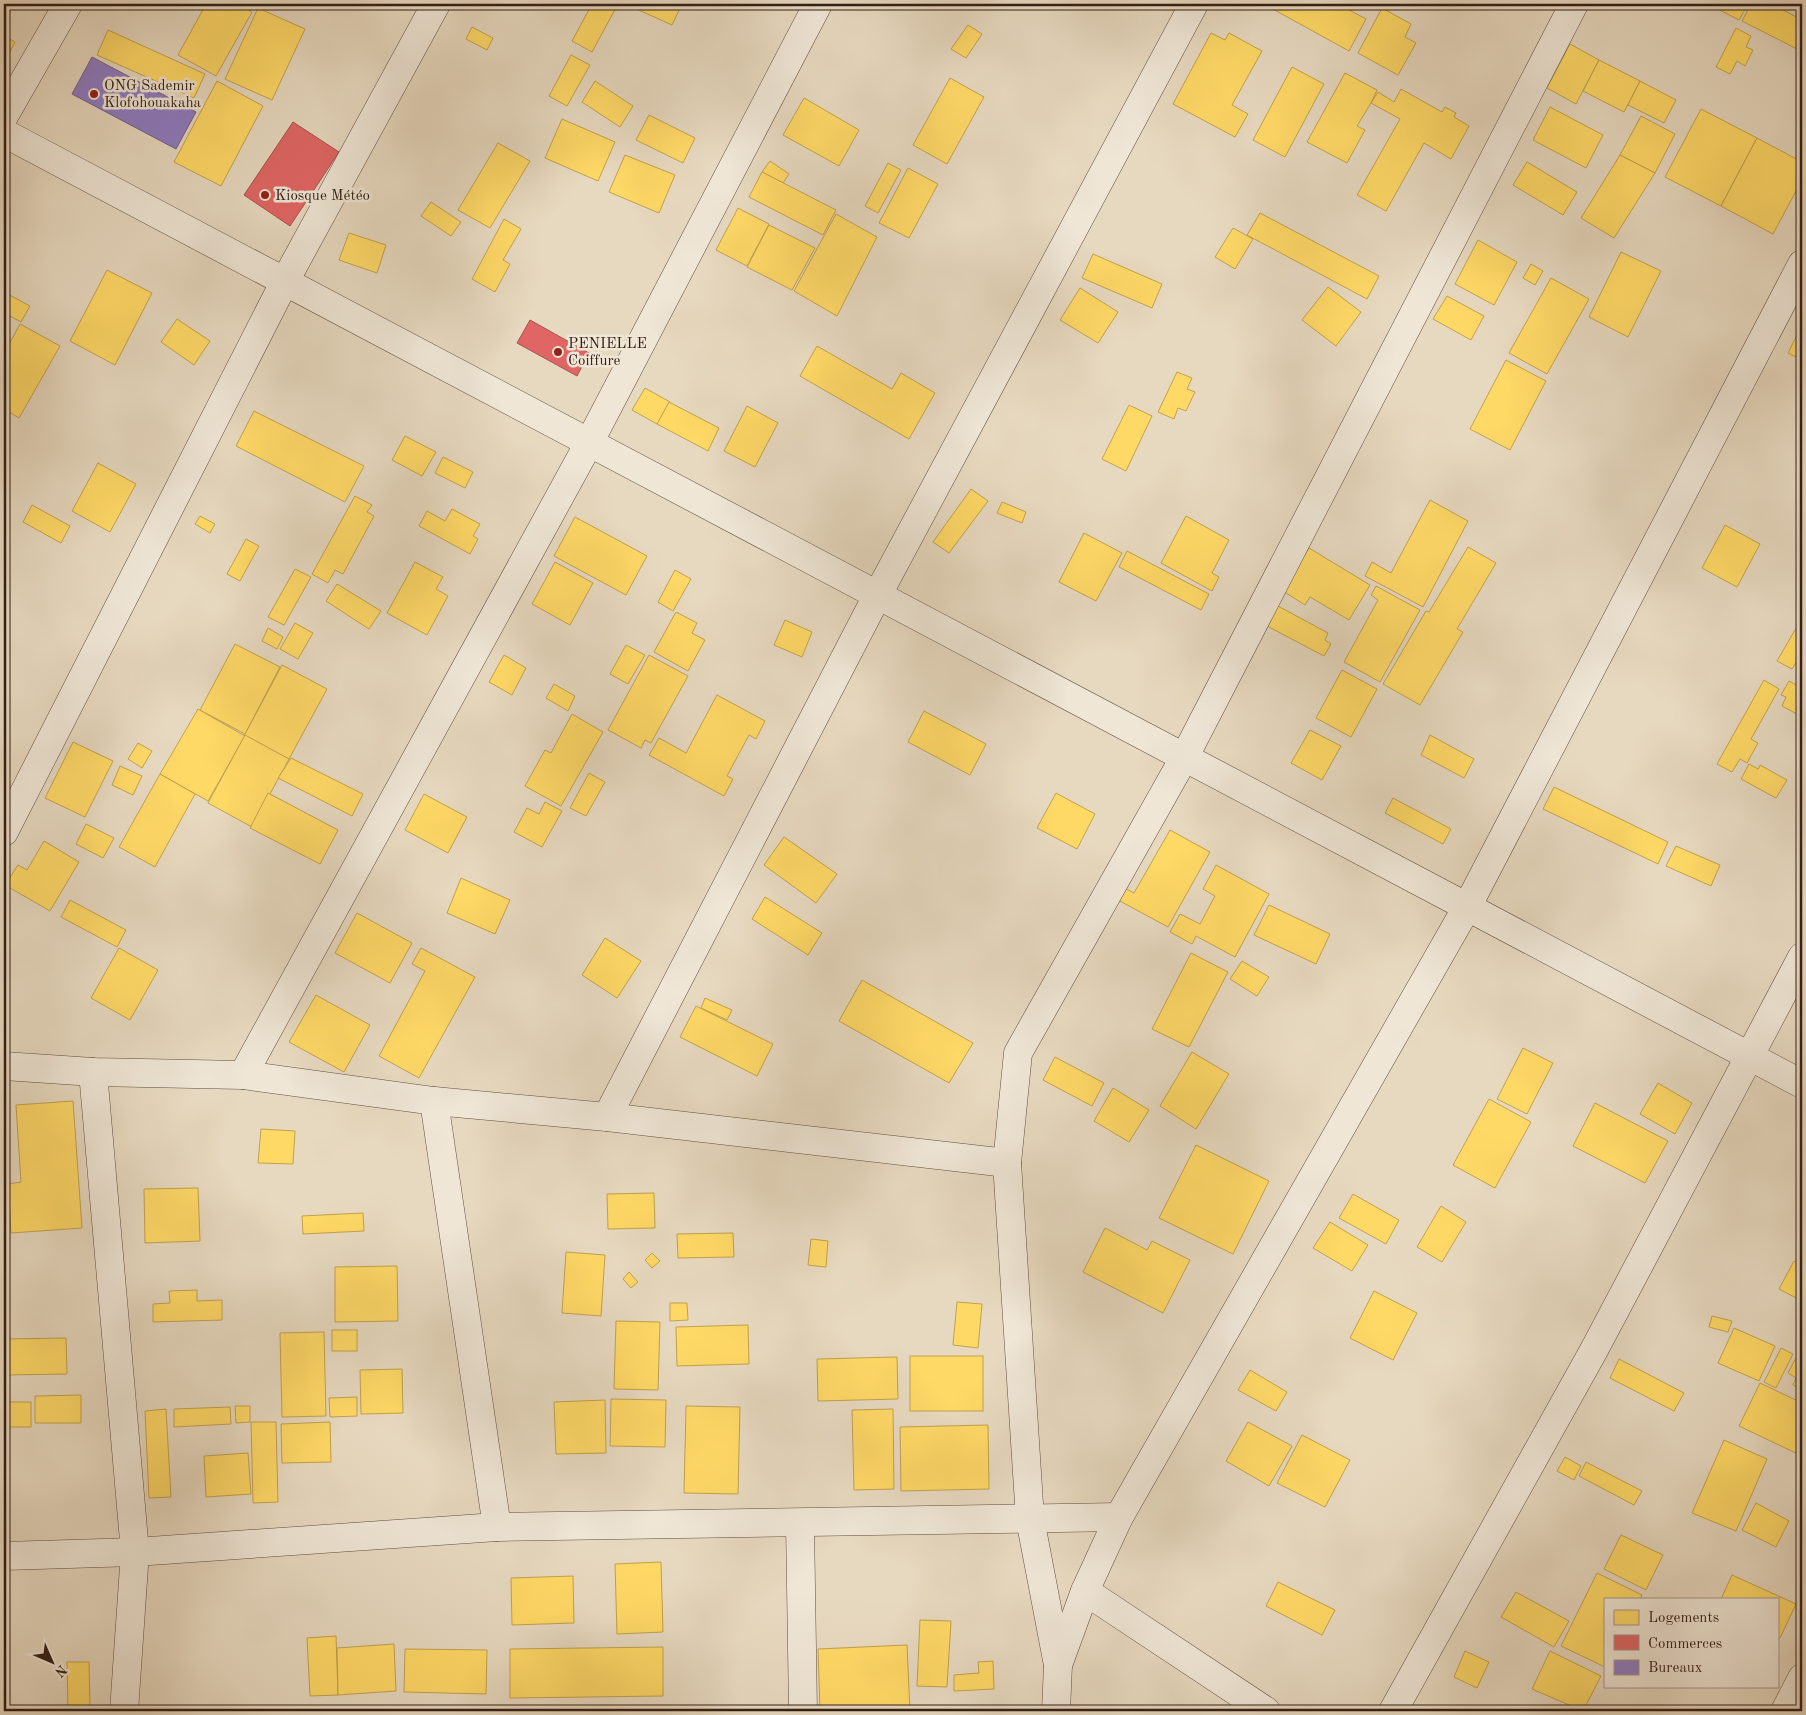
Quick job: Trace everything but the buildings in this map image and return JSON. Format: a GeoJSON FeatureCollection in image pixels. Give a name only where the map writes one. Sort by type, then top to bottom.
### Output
{"type":"FeatureCollection","features":[{"type":"Feature","properties":{"kind":"street"},"geometry":{"type":"LineString","coordinates":[[4,116],[68,4]]}},
{"type":"Feature","properties":{"kind":"street"},"geometry":{"type":"LineString","coordinates":[[4,832],[285,281],[436,4]]}},
{"type":"Feature","properties":{"kind":"street"},"geometry":{"type":"LineString","coordinates":[[243,1075],[589,442],[818,4]]}},
{"type":"Feature","properties":{"kind":"street"},"geometry":{"type":"LineString","coordinates":[[607,1117],[877,596],[1194,4]]}},
{"type":"Feature","properties":{"kind":"street"},"geometry":{"type":"LineString","coordinates":[[1056,1711],[1058,1665],[1030,1519],[1007,1163],[1018,1053],[1184,758],[1574,4]]}},
{"type":"Feature","properties":{"kind":"street"},"geometry":{"type":"LineString","coordinates":[[4,133],[1802,1084]]}},
{"type":"Feature","properties":{"kind":"street"},"geometry":{"type":"LineString","coordinates":[[1058,1665],[1085,1591],[1120,1517],[1467,907],[1802,264]]}},
{"type":"Feature","properties":{"kind":"street"},"geometry":{"type":"LineString","coordinates":[[1393,1711],[1594,1350],[1802,957]]}},
{"type":"Feature","properties":{"kind":"street"},"geometry":{"type":"LineString","coordinates":[[4,1066],[93,1072],[243,1075],[434,1101],[607,1117],[1007,1163]]}},
{"type":"Feature","properties":{"kind":"street"},"geometry":{"type":"LineString","coordinates":[[93,1072],[135,1552],[124,1711]]}},
{"type":"Feature","properties":{"kind":"street"},"geometry":{"type":"LineString","coordinates":[[434,1101],[497,1527]]}},
{"type":"Feature","properties":{"kind":"street"},"geometry":{"type":"LineString","coordinates":[[4,1556],[135,1552],[497,1527],[1120,1517]]}},
{"type":"Feature","properties":{"kind":"street"},"geometry":{"type":"LineString","coordinates":[[800,1523],[802,1711]]}},
{"type":"Feature","properties":{"kind":"street"},"geometry":{"type":"LineString","coordinates":[[1085,1591],[1266,1711]]}},
{"type":"Feature","properties":{"kind":"street"},"geometry":{"type":"LineString","coordinates":[[1784,1711],[1802,1678]]}},
{"type":"Feature","properties":{"kind":"place","name":"ONG Sademir Klofohouakaha"},"geometry":{"type":"Point","coordinates":[94,94]}},
{"type":"Feature","properties":{"kind":"place","name":"Kiosque Météo"},"geometry":{"type":"Point","coordinates":[265,195]}},
{"type":"Feature","properties":{"kind":"place","name":"PENIELLE Coiffure"},"geometry":{"type":"Point","coordinates":[558,352]}}]}
